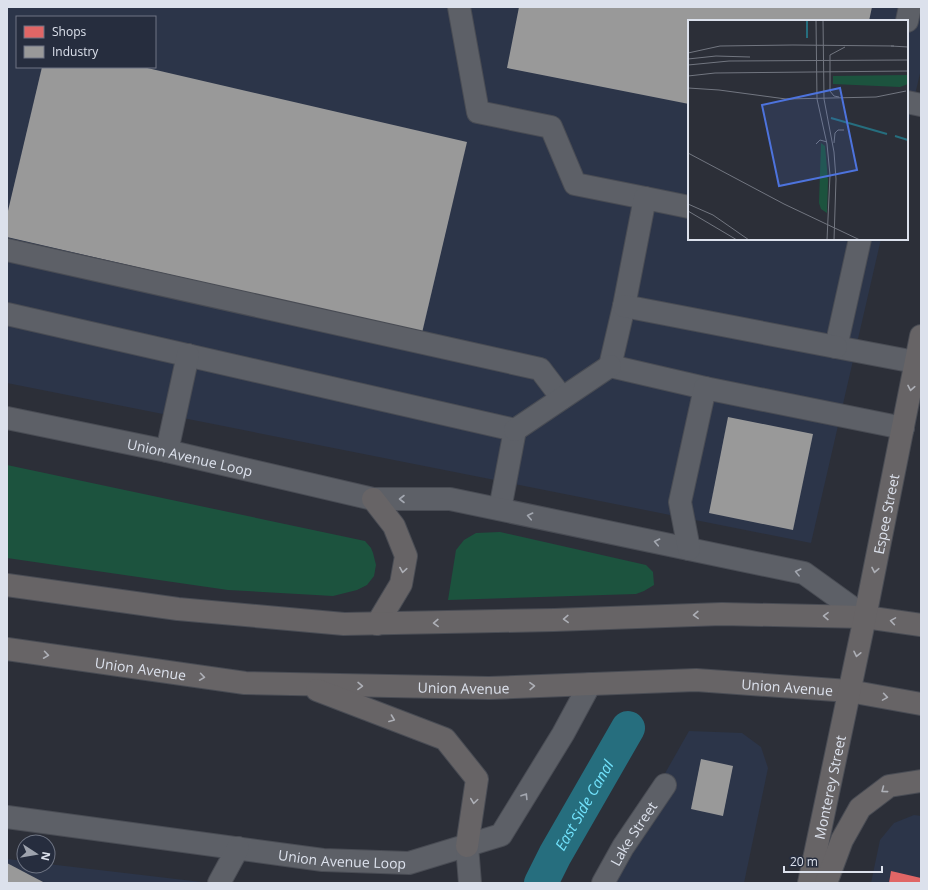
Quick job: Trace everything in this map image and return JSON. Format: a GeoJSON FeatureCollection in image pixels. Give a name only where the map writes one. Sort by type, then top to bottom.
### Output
{"type":"FeatureCollection","features":[{"type":"Feature","properties":{"kind":"main road","name":"Espee Street"},"geometry":{"type":"LineString","coordinates":[[849,691],[921,336]]}},
{"type":"Feature","properties":{"kind":"main road"},"geometry":{"type":"LineString","coordinates":[[373,499],[394,526],[406,556],[401,584],[377,624]]}},
{"type":"Feature","properties":{"kind":"main road"},"geometry":{"type":"LineString","coordinates":[[7,585],[178,609],[344,624],[722,614],[865,617],[921,625]]}},
{"type":"Feature","properties":{"kind":"main road","name":"Union Avenue"},"geometry":{"type":"LineString","coordinates":[[7,650],[245,683],[489,688],[696,680],[849,691],[921,704]]}},
{"type":"Feature","properties":{"kind":"main road"},"geometry":{"type":"LineString","coordinates":[[303,684],[445,739],[477,779],[467,846]]}},
{"type":"Feature","properties":{"kind":"main road","name":"Monterey Street"},"geometry":{"type":"LineString","coordinates":[[809,883],[849,691]]}},
{"type":"Feature","properties":{"kind":"main road"},"geometry":{"type":"LineString","coordinates":[[826,883],[842,840],[860,808],[889,786],[921,781]]}},
{"type":"Feature","properties":{"kind":"street"},"geometry":{"type":"LineString","coordinates":[[460,7],[478,112],[551,127],[575,184],[688,207]]}},
{"type":"Feature","properties":{"kind":"street"},"geometry":{"type":"LineString","coordinates":[[907,20],[910,7]]}},
{"type":"Feature","properties":{"kind":"street"},"geometry":{"type":"LineString","coordinates":[[908,102],[921,105]]}},
{"type":"Feature","properties":{"kind":"street"},"geometry":{"type":"LineString","coordinates":[[500,509],[515,430],[610,366],[624,306],[645,198]]}},
{"type":"Feature","properties":{"kind":"street"},"geometry":{"type":"LineString","coordinates":[[836,347],[854,240]]}},
{"type":"Feature","properties":{"kind":"street"},"geometry":{"type":"LineString","coordinates":[[7,250],[540,369],[562,398]]}},
{"type":"Feature","properties":{"kind":"street"},"geometry":{"type":"LineString","coordinates":[[624,306],[915,362]]}},
{"type":"Feature","properties":{"kind":"street"},"geometry":{"type":"LineString","coordinates":[[7,314],[515,430]]}},
{"type":"Feature","properties":{"kind":"street"},"geometry":{"type":"LineString","coordinates":[[168,451],[188,355]]}},
{"type":"Feature","properties":{"kind":"street"},"geometry":{"type":"LineString","coordinates":[[610,366],[705,388],[903,428]]}},
{"type":"Feature","properties":{"kind":"street"},"geometry":{"type":"LineString","coordinates":[[689,548],[680,502],[705,388]]}},
{"type":"Feature","properties":{"kind":"street","name":"Union Avenue Loop"},"geometry":{"type":"LineString","coordinates":[[7,418],[168,451],[373,499]]}},
{"type":"Feature","properties":{"kind":"street"},"geometry":{"type":"LineString","coordinates":[[373,499],[450,499],[804,573],[865,617]]}},
{"type":"Feature","properties":{"kind":"street","name":"Union Avenue Loop"},"geometry":{"type":"LineString","coordinates":[[7,817],[323,860],[409,863],[467,846],[501,834],[563,734],[590,684]]}},
{"type":"Feature","properties":{"kind":"street","name":"Lake Street"},"geometry":{"type":"LineString","coordinates":[[603,883],[622,847],[665,785]]}},
{"type":"Feature","properties":{"kind":"street"},"geometry":{"type":"LineString","coordinates":[[467,846],[470,883]]}},
{"type":"Feature","properties":{"kind":"street"},"geometry":{"type":"LineString","coordinates":[[219,883],[238,848]]}},
{"type":"Feature","properties":{"kind":"shaded area"},"geometry":{"type":"Polygon","coordinates":[[[7,7],[921,7],[921,69],[908,125],[908,20],[688,20],[688,240],[881,240],[811,543],[7,383],[7,7]]]}},
{"type":"Feature","properties":{"kind":"shaded area"},"geometry":{"type":"Polygon","coordinates":[[[689,731],[742,733],[761,747],[768,768],[744,883],[603,883],[689,731]]]}},
{"type":"Feature","properties":{"kind":"shaded area"},"geometry":{"type":"Polygon","coordinates":[[[914,815],[921,816],[921,883],[871,883],[880,840],[894,823],[914,815]]]}},
{"type":"Feature","properties":{"kind":"shaded area"},"geometry":{"type":"Polygon","coordinates":[[[7,859],[16,860],[16,874],[56,874],[56,865],[210,883],[7,883],[7,859]]]}},
{"type":"Feature","properties":{"kind":"green space"},"geometry":{"type":"Polygon","coordinates":[[[7,465],[365,541],[373,553],[376,565],[374,576],[367,585],[357,590],[333,596],[228,590],[7,558],[7,465]]]}},
{"type":"Feature","properties":{"kind":"green space"},"geometry":{"type":"Polygon","coordinates":[[[500,532],[646,565],[653,572],[654,585],[636,594],[448,600],[456,550],[464,540],[476,533],[500,532]]]}},
{"type":"Feature","properties":{"kind":"building: Shops"},"geometry":{"type":"Polygon","coordinates":[[[891,871],[921,878],[921,883],[889,883],[891,871]]]}},
{"type":"Feature","properties":{"kind":"building: Industry"},"geometry":{"type":"Polygon","coordinates":[[[519,7],[872,7],[869,20],[688,20],[688,104],[507,68],[519,7]]]}},
{"type":"Feature","properties":{"kind":"building: Industry"},"geometry":{"type":"Polygon","coordinates":[[[42,68],[147,68],[467,142],[422,333],[7,237],[7,215],[42,68]]]}},
{"type":"Feature","properties":{"kind":"building: Industry"},"geometry":{"type":"Polygon","coordinates":[[[728,417],[813,434],[793,530],[709,513],[728,417]]]}},
{"type":"Feature","properties":{"kind":"building: Industry"},"geometry":{"type":"Polygon","coordinates":[[[701,759],[733,766],[723,816],[691,809],[701,759]]]}},
{"type":"Feature","properties":{"kind":"building: Industry"},"geometry":{"type":"Polygon","coordinates":[[[7,863],[16,868],[16,874],[28,874],[45,883],[7,883],[7,863]]]}},
{"type":"Feature","properties":{"kind":"waterway","name":"East Side Canal"},"geometry":{"type":"LineString","coordinates":[[541,883],[555,855],[628,728]]}}]}
